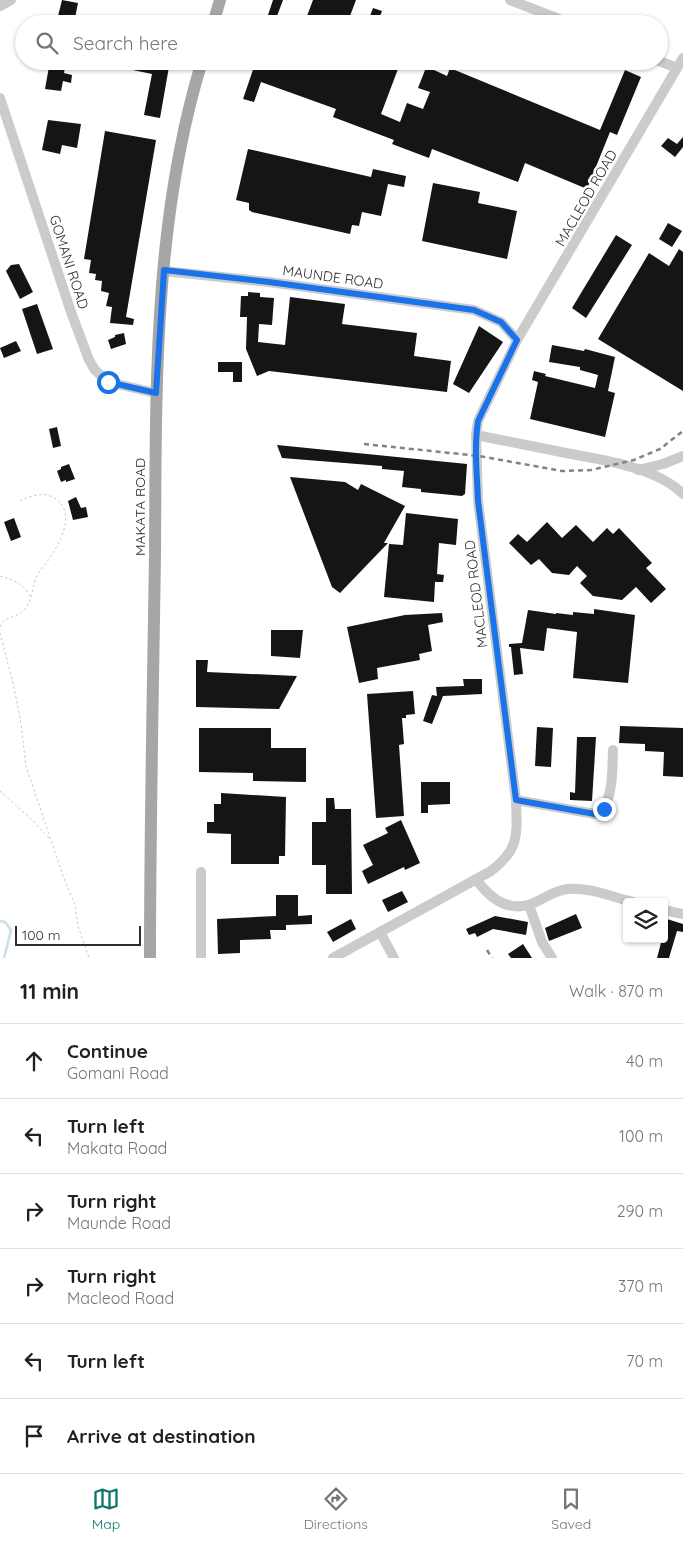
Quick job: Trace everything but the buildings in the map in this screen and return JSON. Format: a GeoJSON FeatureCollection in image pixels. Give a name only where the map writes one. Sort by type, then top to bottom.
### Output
{"type":"FeatureCollection","features":[{"type":"Feature","properties":{"kind":"main road"},"geometry":{"type":"LineString","coordinates":[[216,15],[220,0]]}},
{"type":"Feature","properties":{"kind":"main road","name":"MAKATA ROAD"},"geometry":{"type":"LineString","coordinates":[[150,958],[156,393],[170,208],[180,150],[200,70]]}},
{"type":"Feature","properties":{"kind":"street"},"geometry":{"type":"LineString","coordinates":[[0,6],[10,0]]}},
{"type":"Feature","properties":{"kind":"street"},"geometry":{"type":"LineString","coordinates":[[510,0],[549,15]]}},
{"type":"Feature","properties":{"kind":"street","name":"MACLEOD ROAD"},"geometry":{"type":"LineString","coordinates":[[333,958],[476,879],[497,866],[512,850],[516,831],[516,800],[478,501],[476,435],[480,415],[517,340],[683,58]]}},
{"type":"Feature","properties":{"kind":"street"},"geometry":{"type":"LineString","coordinates":[[668,64],[677,68]]}},
{"type":"Feature","properties":{"kind":"street","name":"GOMANI ROAD"},"geometry":{"type":"LineString","coordinates":[[0,98],[71,312],[89,360],[95,370],[108,382],[156,393]]}},
{"type":"Feature","properties":{"kind":"street","name":"MAUNDE ROAD"},"geometry":{"type":"LineString","coordinates":[[164,270],[269,282],[474,310],[501,322],[517,340]]}},
{"type":"Feature","properties":{"kind":"street"},"geometry":{"type":"LineString","coordinates":[[476,435],[618,463],[659,477],[674,485],[683,494]]}},
{"type":"Feature","properties":{"kind":"street"},"geometry":{"type":"LineString","coordinates":[[637,470],[663,464],[683,456]]}},
{"type":"Feature","properties":{"kind":"street"},"geometry":{"type":"LineString","coordinates":[[516,800],[595,814],[600,813],[606,802],[611,783],[613,750]]}},
{"type":"Feature","properties":{"kind":"street"},"geometry":{"type":"LineString","coordinates":[[201,872],[202,958]]}},
{"type":"Feature","properties":{"kind":"street"},"geometry":{"type":"LineString","coordinates":[[476,879],[485,892],[497,901],[516,906],[529,905],[544,896],[566,889],[580,889],[623,900]]}},
{"type":"Feature","properties":{"kind":"street"},"geometry":{"type":"LineString","coordinates":[[529,905],[542,942],[552,958]]}},
{"type":"Feature","properties":{"kind":"street"},"geometry":{"type":"LineString","coordinates":[[668,911],[683,914]]}},
{"type":"Feature","properties":{"kind":"street"},"geometry":{"type":"LineString","coordinates":[[380,932],[394,958]]}},
{"type":"Feature","properties":{"kind":"path"},"geometry":{"type":"LineString","coordinates":[[0,627],[4,621],[21,613],[26,608],[38,573],[46,564],[62,536],[66,512],[59,500],[47,495],[40,494],[20,501]]}},
{"type":"Feature","properties":{"kind":"path"},"geometry":{"type":"LineString","coordinates":[[0,576],[20,583],[27,589],[30,596]]}},
{"type":"Feature","properties":{"kind":"path"},"geometry":{"type":"LineString","coordinates":[[0,633],[14,687],[26,766],[62,876],[75,905],[78,926],[89,958]]}},
{"type":"Feature","properties":{"kind":"path"},"geometry":{"type":"LineString","coordinates":[[0,791],[51,839]]}},
{"type":"Feature","properties":{"kind":"waterway"},"geometry":{"type":"LineString","coordinates":[[0,921],[5,922],[11,930],[4,958]]}},
{"type":"Feature","properties":{"kind":"railway"},"geometry":{"type":"LineString","coordinates":[[364,444],[479,456],[562,471],[591,470],[634,460],[660,449],[683,431]]}},
{"type":"Feature","properties":{"kind":"railway"},"geometry":{"type":"LineString","coordinates":[[487,950],[492,958]]}},
{"type":"Feature","properties":{"kind":"route"},"geometry":{"type":"LineString","coordinates":[[108,382],[156,393],[164,270],[269,282],[474,310],[501,322],[517,340],[478,421],[476,469],[478,501],[516,800],[595,814],[600,813],[604,809]]}}]}
